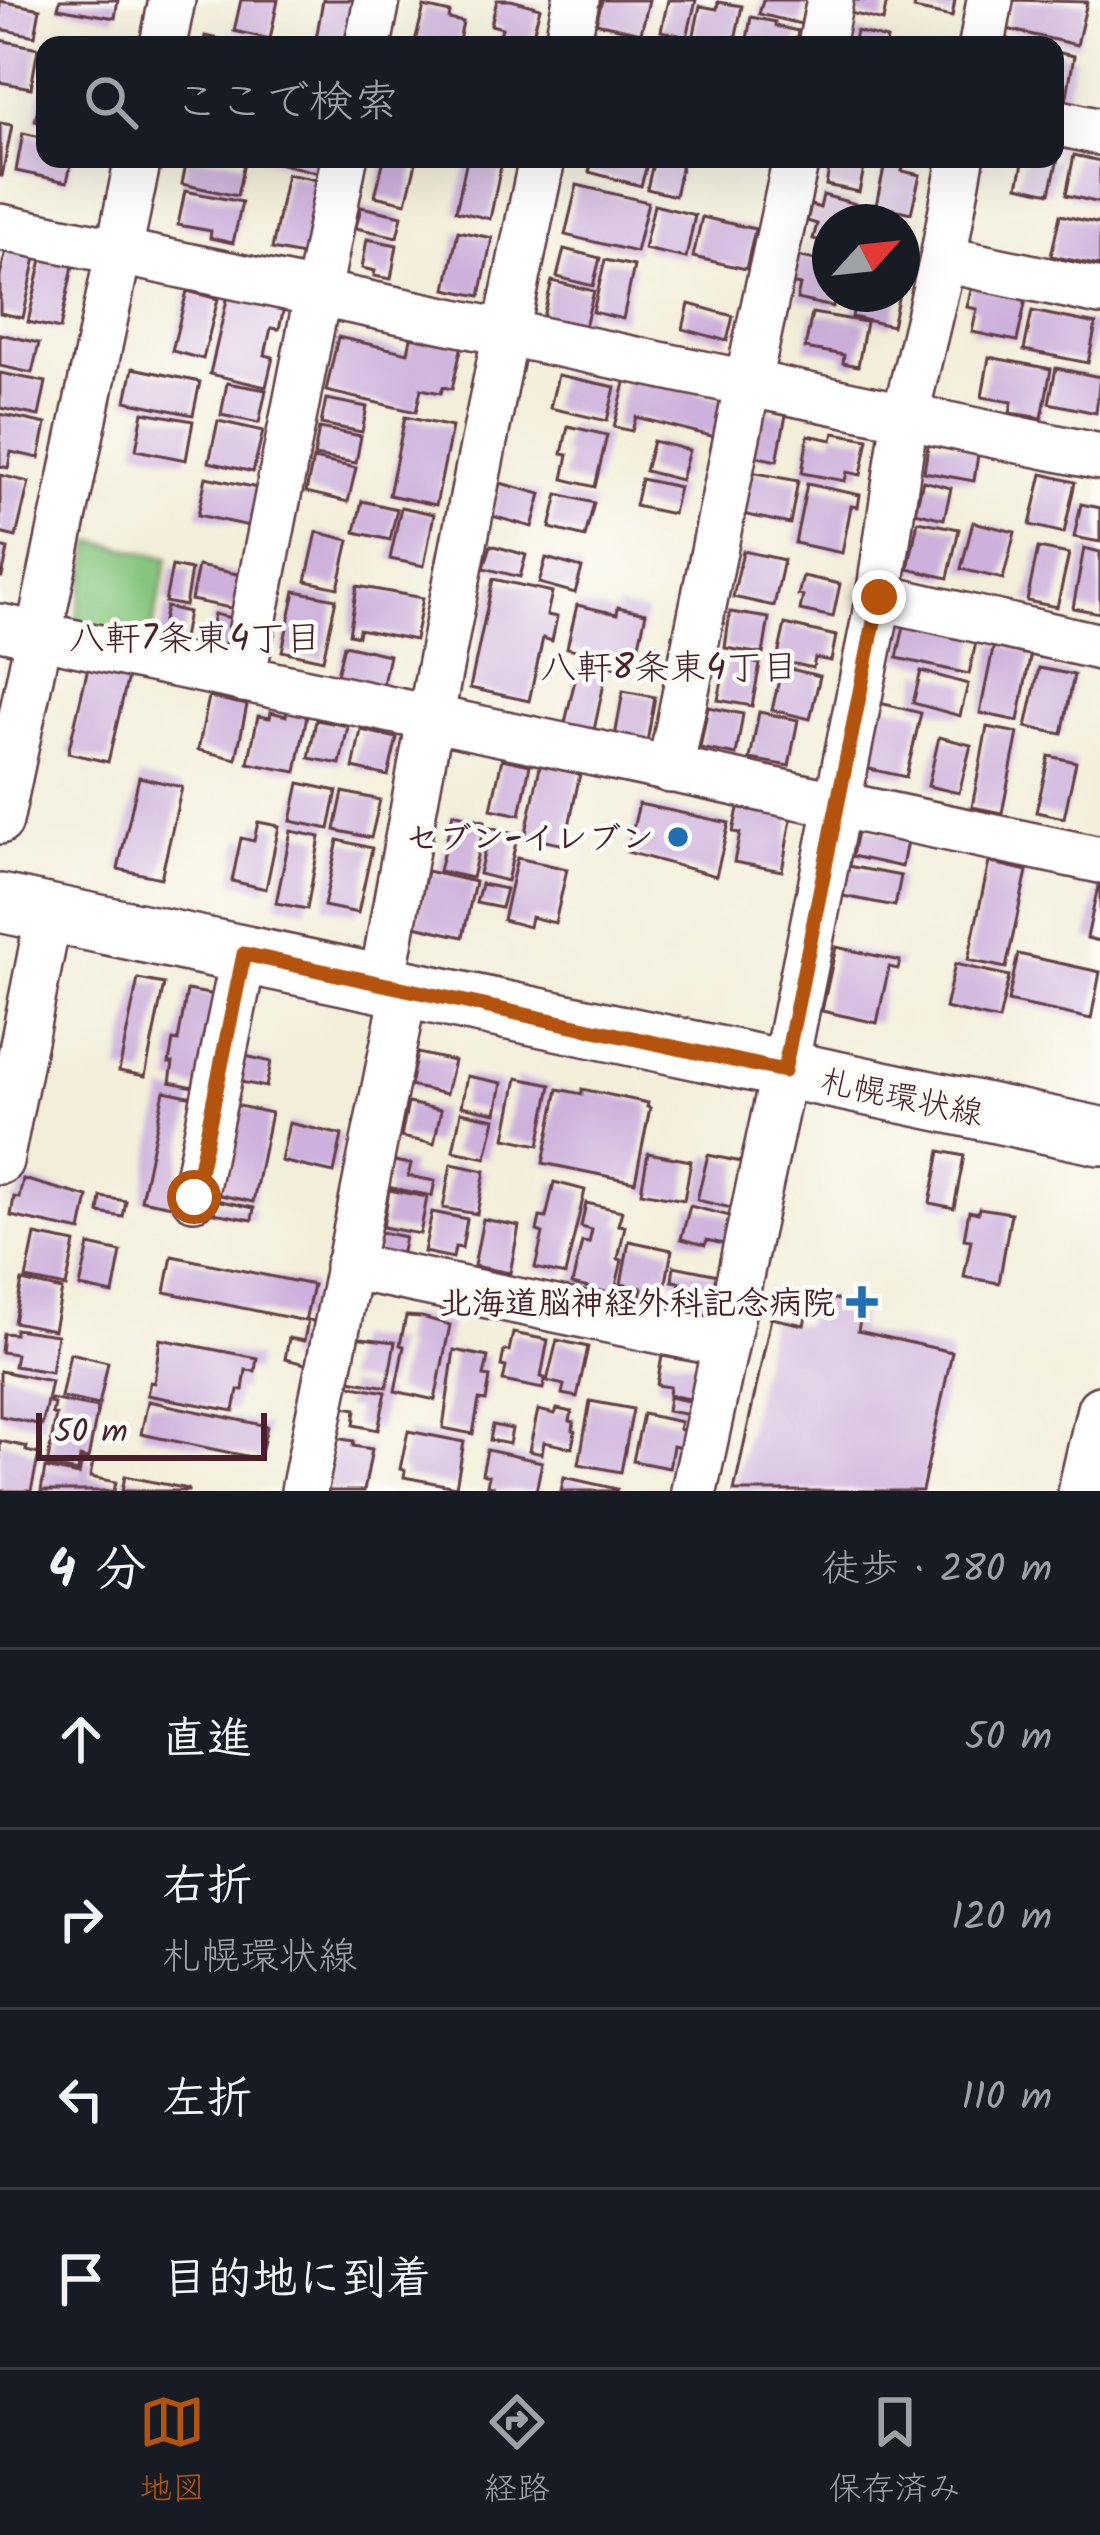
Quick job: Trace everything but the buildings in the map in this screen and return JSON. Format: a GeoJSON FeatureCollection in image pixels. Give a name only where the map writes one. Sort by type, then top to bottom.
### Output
{"type":"FeatureCollection","features":[{"type":"Feature","properties":{"kind":"main road","name":"札幌環状線"},"geometry":{"type":"LineString","coordinates":[[24,909],[1100,1136]]}},
{"type":"Feature","properties":{"kind":"street"},"geometry":{"type":"LineString","coordinates":[[165,36],[172,0]]}},
{"type":"Feature","properties":{"kind":"street"},"geometry":{"type":"LineString","coordinates":[[370,36],[377,0]]}},
{"type":"Feature","properties":{"kind":"street"},"geometry":{"type":"LineString","coordinates":[[569,36],[576,0]]}},
{"type":"Feature","properties":{"kind":"street"},"geometry":{"type":"LineString","coordinates":[[822,36],[830,0]]}},
{"type":"Feature","properties":{"kind":"street"},"geometry":{"type":"LineString","coordinates":[[984,36],[990,0]]}},
{"type":"Feature","properties":{"kind":"street"},"geometry":{"type":"LineString","coordinates":[[1064,124],[1100,132]]}},
{"type":"Feature","properties":{"kind":"street"},"geometry":{"type":"LineString","coordinates":[[0,821],[20,631],[136,168]]}},
{"type":"Feature","properties":{"kind":"street"},"geometry":{"type":"LineString","coordinates":[[242,679],[342,168]]}},
{"type":"Feature","properties":{"kind":"street"},"geometry":{"type":"LineString","coordinates":[[304,1491],[393,985],[428,719],[540,168]]}},
{"type":"Feature","properties":{"kind":"street"},"geometry":{"type":"LineString","coordinates":[[670,770],[794,168]]}},
{"type":"Feature","properties":{"kind":"street"},"geometry":{"type":"LineString","coordinates":[[694,1491],[784,1071],[879,597],[905,417],[959,168]]}},
{"type":"Feature","properties":{"kind":"street"},"geometry":{"type":"LineString","coordinates":[[0,227],[1100,457]]}},
{"type":"Feature","properties":{"kind":"street"},"geometry":{"type":"LineString","coordinates":[[943,259],[1100,292]]}},
{"type":"Feature","properties":{"kind":"street"},"geometry":{"type":"LineString","coordinates":[[879,597],[1100,647]]}},
{"type":"Feature","properties":{"kind":"street"},"geometry":{"type":"LineString","coordinates":[[20,631],[1100,860]]}},
{"type":"Feature","properties":{"kind":"street"},"geometry":{"type":"LineString","coordinates":[[0,1161],[24,909]]}},
{"type":"Feature","properties":{"kind":"street"},"geometry":{"type":"LineString","coordinates":[[194,1197],[244,954]]}},
{"type":"Feature","properties":{"kind":"street"},"geometry":{"type":"LineString","coordinates":[[347,1266],[724,1344]]}},
{"type":"Feature","properties":{"kind":"street"},"geometry":{"type":"LineString","coordinates":[[1081,1491],[1100,1409]]}},
{"type":"Feature","properties":{"kind":"green space"},"geometry":{"type":"Polygon","coordinates":[[[92,541],[168,558],[150,639],[75,626],[92,541]]]}},
{"type":"Feature","properties":{"kind":"place","name":"セブン-イレブン"},"geometry":{"type":"Point","coordinates":[678,837]}},
{"type":"Feature","properties":{"kind":"place","name":"北海道脳神経外科記念病院"},"geometry":{"type":"Point","coordinates":[862,1302]}},
{"type":"Feature","properties":{"kind":"district","name":"八軒7条東4丁目"},"geometry":{"type":"Point","coordinates":[195,637]}},
{"type":"Feature","properties":{"kind":"district","name":"八軒8条東4丁目"},"geometry":{"type":"Point","coordinates":[669,666]}},
{"type":"Feature","properties":{"kind":"route"},"geometry":{"type":"LineString","coordinates":[[194,1197],[244,954],[784,1071],[879,597]]}}]}
